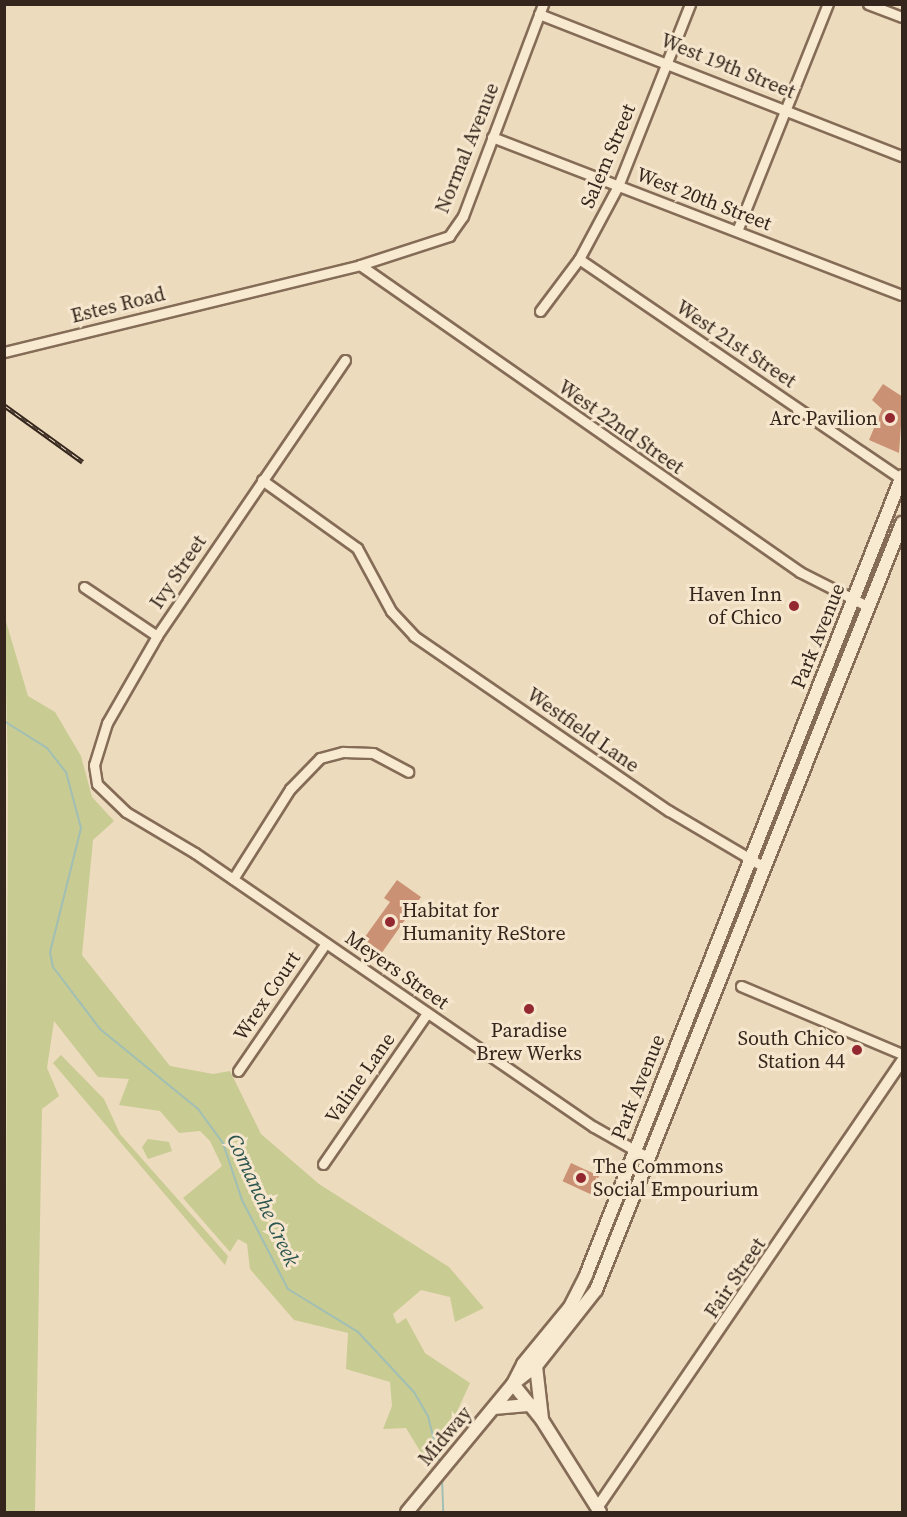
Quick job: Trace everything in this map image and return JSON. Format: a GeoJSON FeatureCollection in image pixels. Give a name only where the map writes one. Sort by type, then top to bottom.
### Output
{"type":"FeatureCollection","features":[{"type":"Feature","properties":{"kind":"main road","name":"Park Avenue"},"geometry":{"type":"LineString","coordinates":[[513,1384],[523,1364],[570,1307],[902,478]]}},
{"type":"Feature","properties":{"kind":"main road","name":"Park Avenue"},"geometry":{"type":"LineString","coordinates":[[513,1384],[536,1366],[596,1290],[647,1157],[903,523]]}},
{"type":"Feature","properties":{"kind":"main road"},"geometry":{"type":"LineString","coordinates":[[536,1366],[542,1420]]}},
{"type":"Feature","properties":{"kind":"main road"},"geometry":{"type":"LineString","coordinates":[[513,1384],[542,1420],[597,1511]]}},
{"type":"Feature","properties":{"kind":"main road","name":"Midway"},"geometry":{"type":"LineString","coordinates":[[407,1512],[513,1384]]}},
{"type":"Feature","properties":{"kind":"main road"},"geometry":{"type":"LineString","coordinates":[[494,1408],[531,1405]]}},
{"type":"Feature","properties":{"kind":"street","name":"Salem Street"},"geometry":{"type":"LineString","coordinates":[[540,311],[579,259],[618,186],[690,4]]}},
{"type":"Feature","properties":{"kind":"street"},"geometry":{"type":"LineString","coordinates":[[737,231],[789,110],[828,4]]}},
{"type":"Feature","properties":{"kind":"street"},"geometry":{"type":"LineString","coordinates":[[868,4],[903,18]]}},
{"type":"Feature","properties":{"kind":"street","name":"West 19th Street"},"geometry":{"type":"LineString","coordinates":[[541,9],[903,156]]}},
{"type":"Feature","properties":{"kind":"street","name":"Normal Avenue"},"geometry":{"type":"LineString","coordinates":[[240,294],[360,265],[449,236],[463,216],[541,9]]}},
{"type":"Feature","properties":{"kind":"street","name":"West 20th Street"},"geometry":{"type":"LineString","coordinates":[[492,137],[903,295]]}},
{"type":"Feature","properties":{"kind":"street","name":"West 21st Street"},"geometry":{"type":"LineString","coordinates":[[579,259],[902,478]]}},
{"type":"Feature","properties":{"kind":"street","name":"West 22nd Street"},"geometry":{"type":"LineString","coordinates":[[360,265],[771,552],[869,607]]}},
{"type":"Feature","properties":{"kind":"street","name":"Estes Road"},"geometry":{"type":"LineString","coordinates":[[4,352],[240,294]]}},
{"type":"Feature","properties":{"kind":"street","name":"Ivy Street"},"geometry":{"type":"LineString","coordinates":[[126,813],[98,784],[94,765],[107,723],[157,636],[345,360]]}},
{"type":"Feature","properties":{"kind":"street","name":"Westfield Lane"},"geometry":{"type":"LineString","coordinates":[[262,480],[357,548],[391,611],[414,636],[749,861],[764,867]]}},
{"type":"Feature","properties":{"kind":"street"},"geometry":{"type":"LineString","coordinates":[[84,587],[157,636]]}},
{"type":"Feature","properties":{"kind":"street"},"geometry":{"type":"LineString","coordinates":[[233,879],[290,789],[320,758],[344,752],[373,753],[408,772]]}},
{"type":"Feature","properties":{"kind":"street","name":"Meyers Street"},"geometry":{"type":"LineString","coordinates":[[126,813],[233,879],[633,1151],[647,1157]]}},
{"type":"Feature","properties":{"kind":"street","name":"Wrex Court"},"geometry":{"type":"LineString","coordinates":[[238,1071],[326,943]]}},
{"type":"Feature","properties":{"kind":"street"},"geometry":{"type":"LineString","coordinates":[[741,986],[903,1054]]}},
{"type":"Feature","properties":{"kind":"street","name":"Valine Lane"},"geometry":{"type":"LineString","coordinates":[[323,1164],[428,1013]]}},
{"type":"Feature","properties":{"kind":"street","name":"Fair Street"},"geometry":{"type":"LineString","coordinates":[[597,1511],[903,1061]]}},
{"type":"Feature","properties":{"kind":"green space"},"geometry":{"type":"Polygon","coordinates":[[[5,618],[28,696],[55,712],[81,756],[92,797],[114,821],[93,840],[82,955],[170,1066],[213,1074],[230,1071],[261,1134],[319,1184],[449,1267],[484,1308],[455,1322],[450,1297],[421,1290],[393,1314],[397,1324],[406,1318],[425,1353],[470,1383],[431,1469],[406,1428],[383,1429],[392,1406],[390,1382],[346,1369],[348,1333],[294,1320],[250,1269],[247,1244],[238,1239],[230,1252],[183,1198],[222,1166],[210,1141],[200,1131],[179,1133],[160,1111],[119,1105],[129,1079],[98,1077],[54,1021],[47,1068],[59,1096],[42,1109],[35,1512],[5,1512],[8,782],[5,618]]]}},
{"type":"Feature","properties":{"kind":"green space"},"geometry":{"type":"Polygon","coordinates":[[[61,1055],[104,1099],[120,1134],[228,1256],[225,1265],[53,1063],[61,1055]]]}},
{"type":"Feature","properties":{"kind":"green space"},"geometry":{"type":"Polygon","coordinates":[[[148,1139],[169,1142],[172,1151],[148,1159],[142,1147],[148,1139]]]}},
{"type":"Feature","properties":{"kind":"building","name":"Arc Pavilion"},"geometry":{"type":"Polygon","coordinates":[[[883,384],[903,397],[899,453],[869,440],[882,409],[872,400],[883,384]]]}},
{"type":"Feature","properties":{"kind":"building","name":"Habitat for Humanity ReStore"},"geometry":{"type":"Polygon","coordinates":[[[397,880],[421,897],[381,954],[362,941],[390,902],[384,898],[397,880]]]}},
{"type":"Feature","properties":{"kind":"building","name":"The Commons Social Empourium"},"geometry":{"type":"Polygon","coordinates":[[[571,1163],[599,1176],[591,1194],[563,1181],[571,1163]]]}},
{"type":"Feature","properties":{"kind":"waterway","name":"Comanche Creek"},"geometry":{"type":"LineString","coordinates":[[4,721],[47,748],[66,772],[81,828],[50,952],[53,967],[100,1029],[198,1109],[223,1143],[242,1200],[288,1289],[358,1332],[414,1392],[428,1416],[440,1465]]}},
{"type":"Feature","properties":{"kind":"waterway","name":"Comanche Creek"},"geometry":{"type":"LineString","coordinates":[[442,1477],[443,1512]]}},
{"type":"Feature","properties":{"kind":"railway"},"geometry":{"type":"LineString","coordinates":[[4,405],[83,462]]}},
{"type":"Feature","properties":{"kind":"place","name":"Arc Pavilion"},"geometry":{"type":"Point","coordinates":[890,418]}},
{"type":"Feature","properties":{"kind":"place","name":"Haven Inn of Chico"},"geometry":{"type":"Point","coordinates":[794,606]}},
{"type":"Feature","properties":{"kind":"place","name":"Habitat for Humanity ReStore"},"geometry":{"type":"Point","coordinates":[390,922]}},
{"type":"Feature","properties":{"kind":"place","name":"Paradise Brew Werks"},"geometry":{"type":"Point","coordinates":[529,1009]}},
{"type":"Feature","properties":{"kind":"place","name":"South Chico Station 44"},"geometry":{"type":"Point","coordinates":[857,1050]}},
{"type":"Feature","properties":{"kind":"place","name":"The Commons Social Empourium"},"geometry":{"type":"Point","coordinates":[581,1178]}}]}
